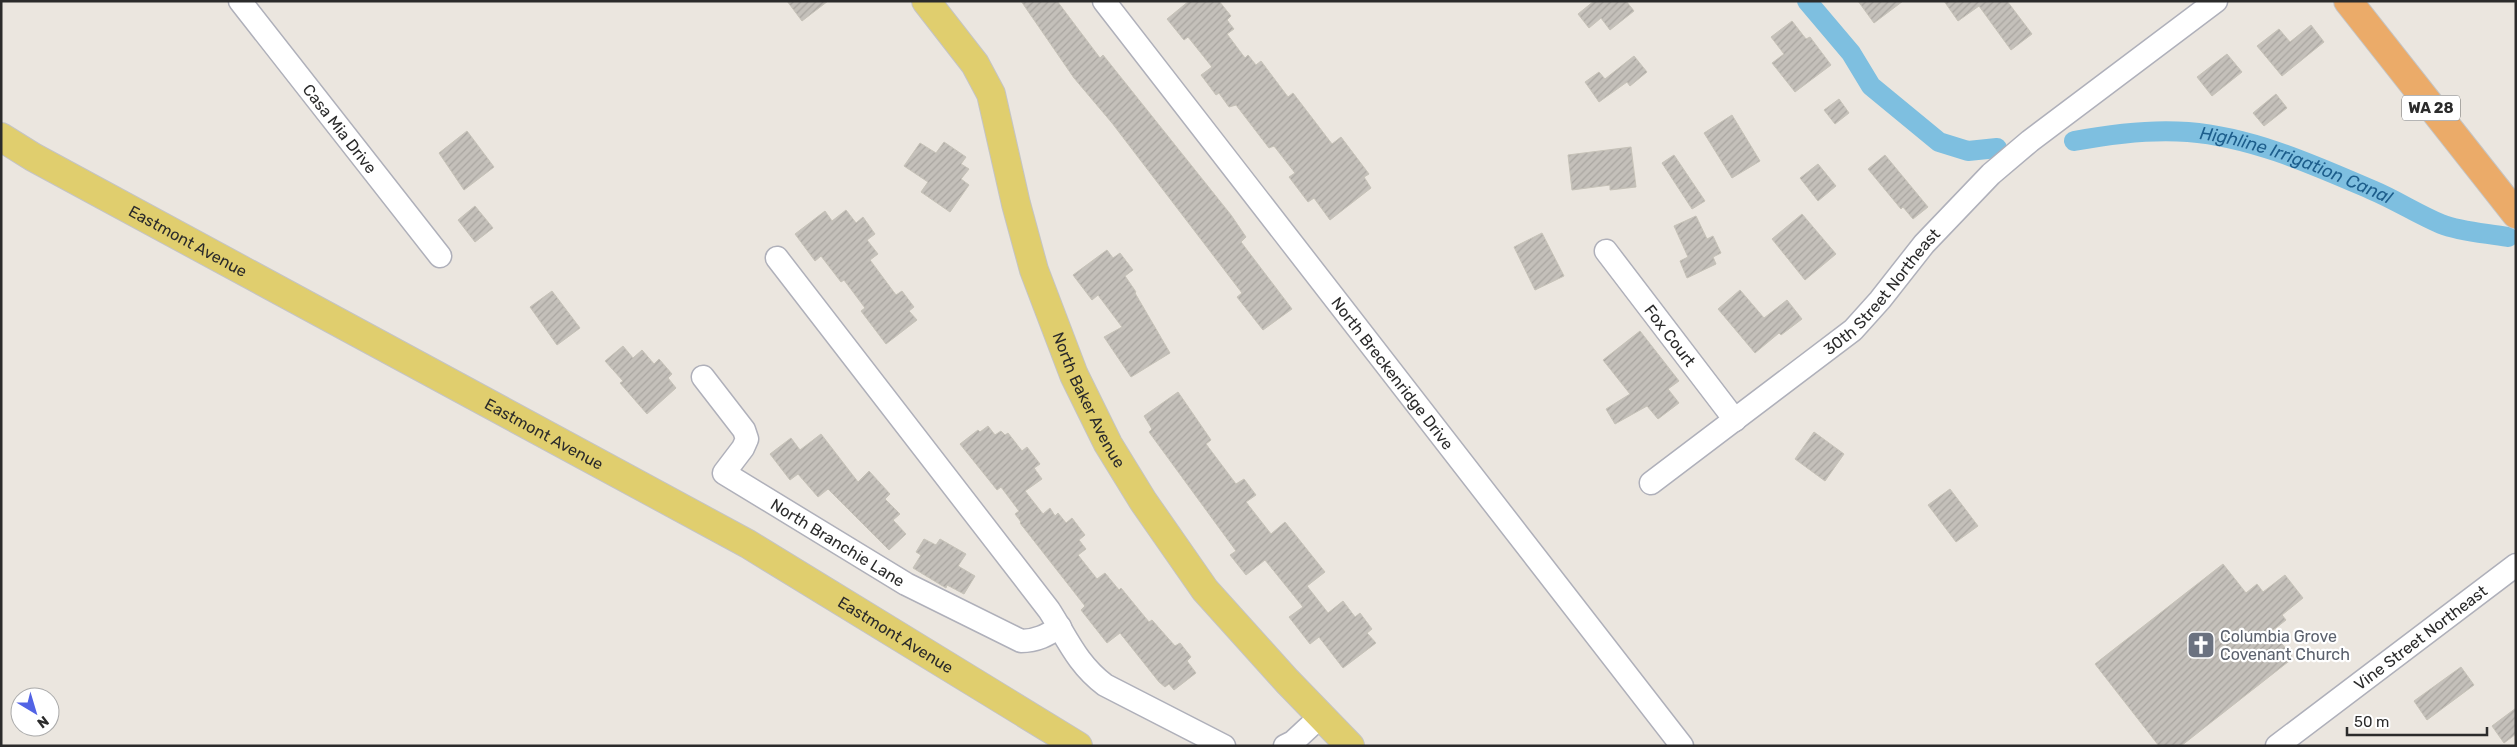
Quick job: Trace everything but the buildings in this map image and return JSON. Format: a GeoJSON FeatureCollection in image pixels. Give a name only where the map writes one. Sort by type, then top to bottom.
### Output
{"type":"FeatureCollection","features":[{"type":"Feature","properties":{"kind":"highway","name":"WA 28"},"geometry":{"type":"LineString","coordinates":[[2348,1],[2516,214]]}},
{"type":"Feature","properties":{"kind":"main road","name":"North Baker Avenue"},"geometry":{"type":"LineString","coordinates":[[926,1],[974,64],[991,94],[1016,204],[1034,270],[1071,366],[1108,444],[1143,502],[1205,590],[1350,746]]}},
{"type":"Feature","properties":{"kind":"main road","name":"Eastmont Avenue"},"geometry":{"type":"LineString","coordinates":[[1,137],[33,157],[748,544],[1078,746]]}},
{"type":"Feature","properties":{"kind":"street","name":"Casa Mia Drive"},"geometry":{"type":"LineString","coordinates":[[240,1],[440,256]]}},
{"type":"Feature","properties":{"kind":"street","name":"North Breckenridge Drive"},"geometry":{"type":"LineString","coordinates":[[1104,1],[1682,746]]}},
{"type":"Feature","properties":{"kind":"street","name":"30th Street Northeast"},"geometry":{"type":"LineString","coordinates":[[1651,484],[1853,330],[1880,300],[1924,244],[1991,174],[2216,1]]}},
{"type":"Feature","properties":{"kind":"street","name":"Fox Court"},"geometry":{"type":"LineString","coordinates":[[1606,251],[1734,420]]}},
{"type":"Feature","properties":{"kind":"street"},"geometry":{"type":"LineString","coordinates":[[777,258],[1049,610],[1078,659],[1089,673],[1105,685],[1224,746]]}},
{"type":"Feature","properties":{"kind":"street","name":"North Branchie Lane"},"geometry":{"type":"LineString","coordinates":[[704,378],[744,430],[748,438],[743,448],[724,473],[906,584],[1021,641],[1033,641],[1044,637],[1060,627]]}},
{"type":"Feature","properties":{"kind":"street","name":"Vine Street Northeast"},"geometry":{"type":"LineString","coordinates":[[2277,746],[2516,565]]}},
{"type":"Feature","properties":{"kind":"street"},"geometry":{"type":"LineString","coordinates":[[1285,746],[1293,742],[1322,716]]}},
{"type":"Feature","properties":{"kind":"waterway","name":"Highline Irrigation Canal"},"geometry":{"type":"LineString","coordinates":[[1807,1],[1851,53],[1871,86],[1939,142],[1968,151],[1997,148]]}},
{"type":"Feature","properties":{"kind":"waterway","name":"Highline Irrigation Canal"},"geometry":{"type":"LineString","coordinates":[[2074,141],[2116,134],[2159,131],[2188,132],[2236,140],[2259,146],[2328,171],[2449,227],[2508,237]]}},
{"type":"Feature","properties":{"kind":"place","name":"Columbia Grove Covenant Church"},"geometry":{"type":"Point","coordinates":[2201,645]}}]}
